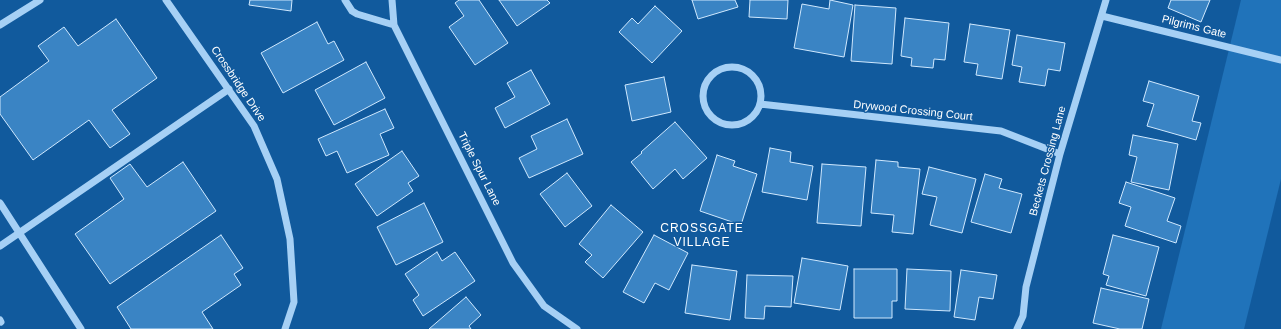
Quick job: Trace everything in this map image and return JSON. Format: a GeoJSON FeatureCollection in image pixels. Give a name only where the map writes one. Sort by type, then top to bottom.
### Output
{"type":"FeatureCollection","features":[{"type":"Feature","properties":{"kind":"street"},"geometry":{"type":"LineString","coordinates":[[0,25],[40,0]]}},
{"type":"Feature","properties":{"kind":"street","name":"Crossbridge Drive"},"geometry":{"type":"LineString","coordinates":[[166,0],[254,126],[277,179],[290,239],[292,262],[294,302],[285,329]]}},
{"type":"Feature","properties":{"kind":"street"},"geometry":{"type":"LineString","coordinates":[[345,0],[352,11],[357,14],[394,25]]}},
{"type":"Feature","properties":{"kind":"street","name":"Triple Spur Lane"},"geometry":{"type":"LineString","coordinates":[[392,0],[394,25],[513,263],[544,306],[577,329]]}},
{"type":"Feature","properties":{"kind":"street","name":"Beckets Crossing Lane"},"geometry":{"type":"LineString","coordinates":[[1017,329],[1023,316],[1026,287],[1060,154],[1106,0]]}},
{"type":"Feature","properties":{"kind":"street","name":"Pilgrims Gate"},"geometry":{"type":"LineString","coordinates":[[1102,16],[1281,60]]}},
{"type":"Feature","properties":{"kind":"street"},"geometry":{"type":"LineString","coordinates":[[732,66],[741,68],[749,72],[758,82],[761,95],[760,104],[756,113],[749,119],[732,125],[723,124],[715,120],[708,113],[704,105],[704,87],[708,78],[715,72],[732,66]]}},
{"type":"Feature","properties":{"kind":"street"},"geometry":{"type":"LineString","coordinates":[[0,246],[229,90]]}},
{"type":"Feature","properties":{"kind":"street","name":"Drywood Crossing Court"},"geometry":{"type":"LineString","coordinates":[[760,104],[1001,131],[1060,154]]}},
{"type":"Feature","properties":{"kind":"street"},"geometry":{"type":"LineString","coordinates":[[0,203],[81,329]]}},
{"type":"Feature","properties":{"kind":"shaded area"},"geometry":{"type":"Polygon","coordinates":[[[1241,0],[1281,0],[1281,179],[1244,329],[1161,329],[1241,0]]]}},
{"type":"Feature","properties":{"kind":"building"},"geometry":{"type":"Polygon","coordinates":[[[250,0],[292,0],[291,11],[249,5],[250,0]]]}},
{"type":"Feature","properties":{"kind":"building"},"geometry":{"type":"Polygon","coordinates":[[[459,0],[479,0],[508,43],[475,65],[449,27],[464,16],[455,3],[459,0]]]}},
{"type":"Feature","properties":{"kind":"building"},"geometry":{"type":"Polygon","coordinates":[[[499,0],[547,0],[550,3],[517,26],[499,0]]]}},
{"type":"Feature","properties":{"kind":"building"},"geometry":{"type":"Polygon","coordinates":[[[692,0],[735,0],[738,7],[698,19],[692,0]]]}},
{"type":"Feature","properties":{"kind":"building"},"geometry":{"type":"Polygon","coordinates":[[[750,0],[788,0],[787,19],[749,17],[750,0]]]}},
{"type":"Feature","properties":{"kind":"building"},"geometry":{"type":"Polygon","coordinates":[[[830,0],[853,5],[844,57],[794,48],[802,4],[829,9],[830,0]]]}},
{"type":"Feature","properties":{"kind":"building"},"geometry":{"type":"Polygon","coordinates":[[[1171,0],[1210,0],[1201,22],[1168,8],[1171,0]]]}},
{"type":"Feature","properties":{"kind":"building"},"geometry":{"type":"Polygon","coordinates":[[[855,5],[896,8],[892,64],[851,61],[855,5]]]}},
{"type":"Feature","properties":{"kind":"building"},"geometry":{"type":"Polygon","coordinates":[[[655,6],[682,31],[652,63],[619,32],[632,18],[638,24],[655,6]]]}},
{"type":"Feature","properties":{"kind":"building"},"geometry":{"type":"Polygon","coordinates":[[[905,18],[949,23],[945,60],[934,59],[933,68],[911,66],[912,58],[901,56],[905,18]]]}},
{"type":"Feature","properties":{"kind":"building"},"geometry":{"type":"Polygon","coordinates":[[[116,19],[157,78],[112,110],[130,134],[110,148],[89,120],[33,160],[0,114],[0,97],[49,61],[38,46],[64,27],[78,46],[116,19]]]}},
{"type":"Feature","properties":{"kind":"building"},"geometry":{"type":"Polygon","coordinates":[[[317,22],[328,44],[334,41],[344,60],[283,93],[261,53],[317,22]]]}},
{"type":"Feature","properties":{"kind":"building"},"geometry":{"type":"Polygon","coordinates":[[[970,24],[1010,30],[1002,79],[976,75],[978,64],[964,62],[970,24]]]}},
{"type":"Feature","properties":{"kind":"building"},"geometry":{"type":"Polygon","coordinates":[[[1017,35],[1065,43],[1060,71],[1048,69],[1045,86],[1019,82],[1022,67],[1012,65],[1017,35]]]}},
{"type":"Feature","properties":{"kind":"building"},"geometry":{"type":"Polygon","coordinates":[[[366,62],[385,98],[334,125],[315,90],[366,62]]]}},
{"type":"Feature","properties":{"kind":"building"},"geometry":{"type":"Polygon","coordinates":[[[531,70],[550,104],[505,128],[495,108],[515,97],[507,83],[531,70]]]}},
{"type":"Feature","properties":{"kind":"building"},"geometry":{"type":"Polygon","coordinates":[[[664,77],[671,112],[632,121],[625,85],[664,77]]]}},
{"type":"Feature","properties":{"kind":"building"},"geometry":{"type":"Polygon","coordinates":[[[1149,81],[1199,96],[1192,121],[1201,123],[1196,140],[1147,126],[1154,104],[1143,101],[1149,81]]]}},
{"type":"Feature","properties":{"kind":"building"},"geometry":{"type":"Polygon","coordinates":[[[385,109],[394,128],[380,134],[389,155],[347,173],[337,151],[326,156],[318,139],[385,109]]]}},
{"type":"Feature","properties":{"kind":"building"},"geometry":{"type":"Polygon","coordinates":[[[567,119],[583,154],[529,178],[519,158],[537,149],[531,136],[567,119]]]}},
{"type":"Feature","properties":{"kind":"building"},"geometry":{"type":"Polygon","coordinates":[[[675,122],[707,158],[683,179],[675,169],[653,189],[631,162],[675,122]]]}},
{"type":"Feature","properties":{"kind":"building"},"geometry":{"type":"Polygon","coordinates":[[[1133,135],[1178,144],[1169,190],[1131,182],[1137,157],[1129,155],[1133,135]]]}},
{"type":"Feature","properties":{"kind":"building"},"geometry":{"type":"Polygon","coordinates":[[[770,148],[791,152],[790,162],[813,166],[807,200],[762,192],[770,148]]]}},
{"type":"Feature","properties":{"kind":"building"},"geometry":{"type":"Polygon","coordinates":[[[402,151],[419,176],[408,183],[413,191],[377,216],[355,184],[402,151]]]}},
{"type":"Feature","properties":{"kind":"building"},"geometry":{"type":"Polygon","coordinates":[[[717,155],[735,161],[733,166],[757,174],[741,225],[700,211],[717,155]]]}},
{"type":"Feature","properties":{"kind":"building"},"geometry":{"type":"Polygon","coordinates":[[[876,160],[898,162],[898,167],[920,169],[913,234],[892,232],[894,215],[871,213],[876,160]]]}},
{"type":"Feature","properties":{"kind":"building"},"geometry":{"type":"Polygon","coordinates":[[[183,162],[216,211],[110,284],[75,234],[124,199],[110,178],[130,164],[147,187],[183,162]]]}},
{"type":"Feature","properties":{"kind":"building"},"geometry":{"type":"Polygon","coordinates":[[[822,164],[866,167],[861,226],[817,223],[822,164]]]}},
{"type":"Feature","properties":{"kind":"building"},"geometry":{"type":"Polygon","coordinates":[[[929,167],[976,179],[962,233],[930,225],[937,197],[922,194],[929,167]]]}},
{"type":"Feature","properties":{"kind":"building"},"geometry":{"type":"Polygon","coordinates":[[[567,173],[592,206],[565,227],[540,194],[567,173]]]}},
{"type":"Feature","properties":{"kind":"building"},"geometry":{"type":"Polygon","coordinates":[[[985,174],[1002,179],[999,188],[1022,194],[1011,233],[971,222],[985,174]]]}},
{"type":"Feature","properties":{"kind":"building"},"geometry":{"type":"Polygon","coordinates":[[[1126,182],[1175,198],[1167,221],[1181,226],[1176,243],[1125,226],[1131,207],[1119,203],[1126,182]]]}},
{"type":"Feature","properties":{"kind":"building"},"geometry":{"type":"Polygon","coordinates":[[[424,203],[443,242],[396,265],[377,227],[424,203]]]}},
{"type":"Feature","properties":{"kind":"building"},"geometry":{"type":"Polygon","coordinates":[[[611,205],[643,232],[603,278],[585,262],[592,255],[579,244],[611,205]]]}},
{"type":"Feature","properties":{"kind":"building"},"geometry":{"type":"Polygon","coordinates":[[[221,235],[243,268],[234,274],[241,285],[202,312],[213,329],[131,329],[117,307],[221,235]]]}},
{"type":"Feature","properties":{"kind":"building"},"geometry":{"type":"Polygon","coordinates":[[[654,235],[688,253],[669,290],[655,283],[644,303],[623,292],[654,235]]]}},
{"type":"Feature","properties":{"kind":"building"},"geometry":{"type":"Polygon","coordinates":[[[1113,235],[1159,247],[1146,296],[1106,285],[1109,276],[1103,274],[1113,235]]]}},
{"type":"Feature","properties":{"kind":"building"},"geometry":{"type":"Polygon","coordinates":[[[437,252],[442,261],[455,252],[475,281],[423,316],[413,300],[419,295],[405,274],[437,252]]]}},
{"type":"Feature","properties":{"kind":"building"},"geometry":{"type":"Polygon","coordinates":[[[802,258],[848,266],[840,310],[794,303],[802,258]]]}},
{"type":"Feature","properties":{"kind":"building"},"geometry":{"type":"Polygon","coordinates":[[[692,265],[737,271],[730,320],[685,313],[692,265]]]}},
{"type":"Feature","properties":{"kind":"building"},"geometry":{"type":"Polygon","coordinates":[[[854,269],[897,269],[897,301],[892,301],[892,318],[854,318],[854,269]]]}},
{"type":"Feature","properties":{"kind":"building"},"geometry":{"type":"Polygon","coordinates":[[[907,269],[951,271],[950,311],[905,309],[907,269]]]}},
{"type":"Feature","properties":{"kind":"building"},"geometry":{"type":"Polygon","coordinates":[[[961,270],[997,275],[993,299],[979,297],[975,320],[954,317],[961,270]]]}},
{"type":"Feature","properties":{"kind":"building"},"geometry":{"type":"Polygon","coordinates":[[[747,275],[793,276],[791,307],[765,306],[764,319],[745,318],[747,275]]]}},
{"type":"Feature","properties":{"kind":"building"},"geometry":{"type":"Polygon","coordinates":[[[1101,288],[1149,299],[1142,329],[1120,329],[1093,323],[1101,288]]]}},
{"type":"Feature","properties":{"kind":"building"},"geometry":{"type":"Polygon","coordinates":[[[466,297],[481,315],[469,326],[471,329],[429,329],[466,297]]]}},
{"type":"Feature","properties":{"kind":"district","name":"CROSSGATE VILLAGE"},"geometry":{"type":"Point","coordinates":[702,236]}}]}
